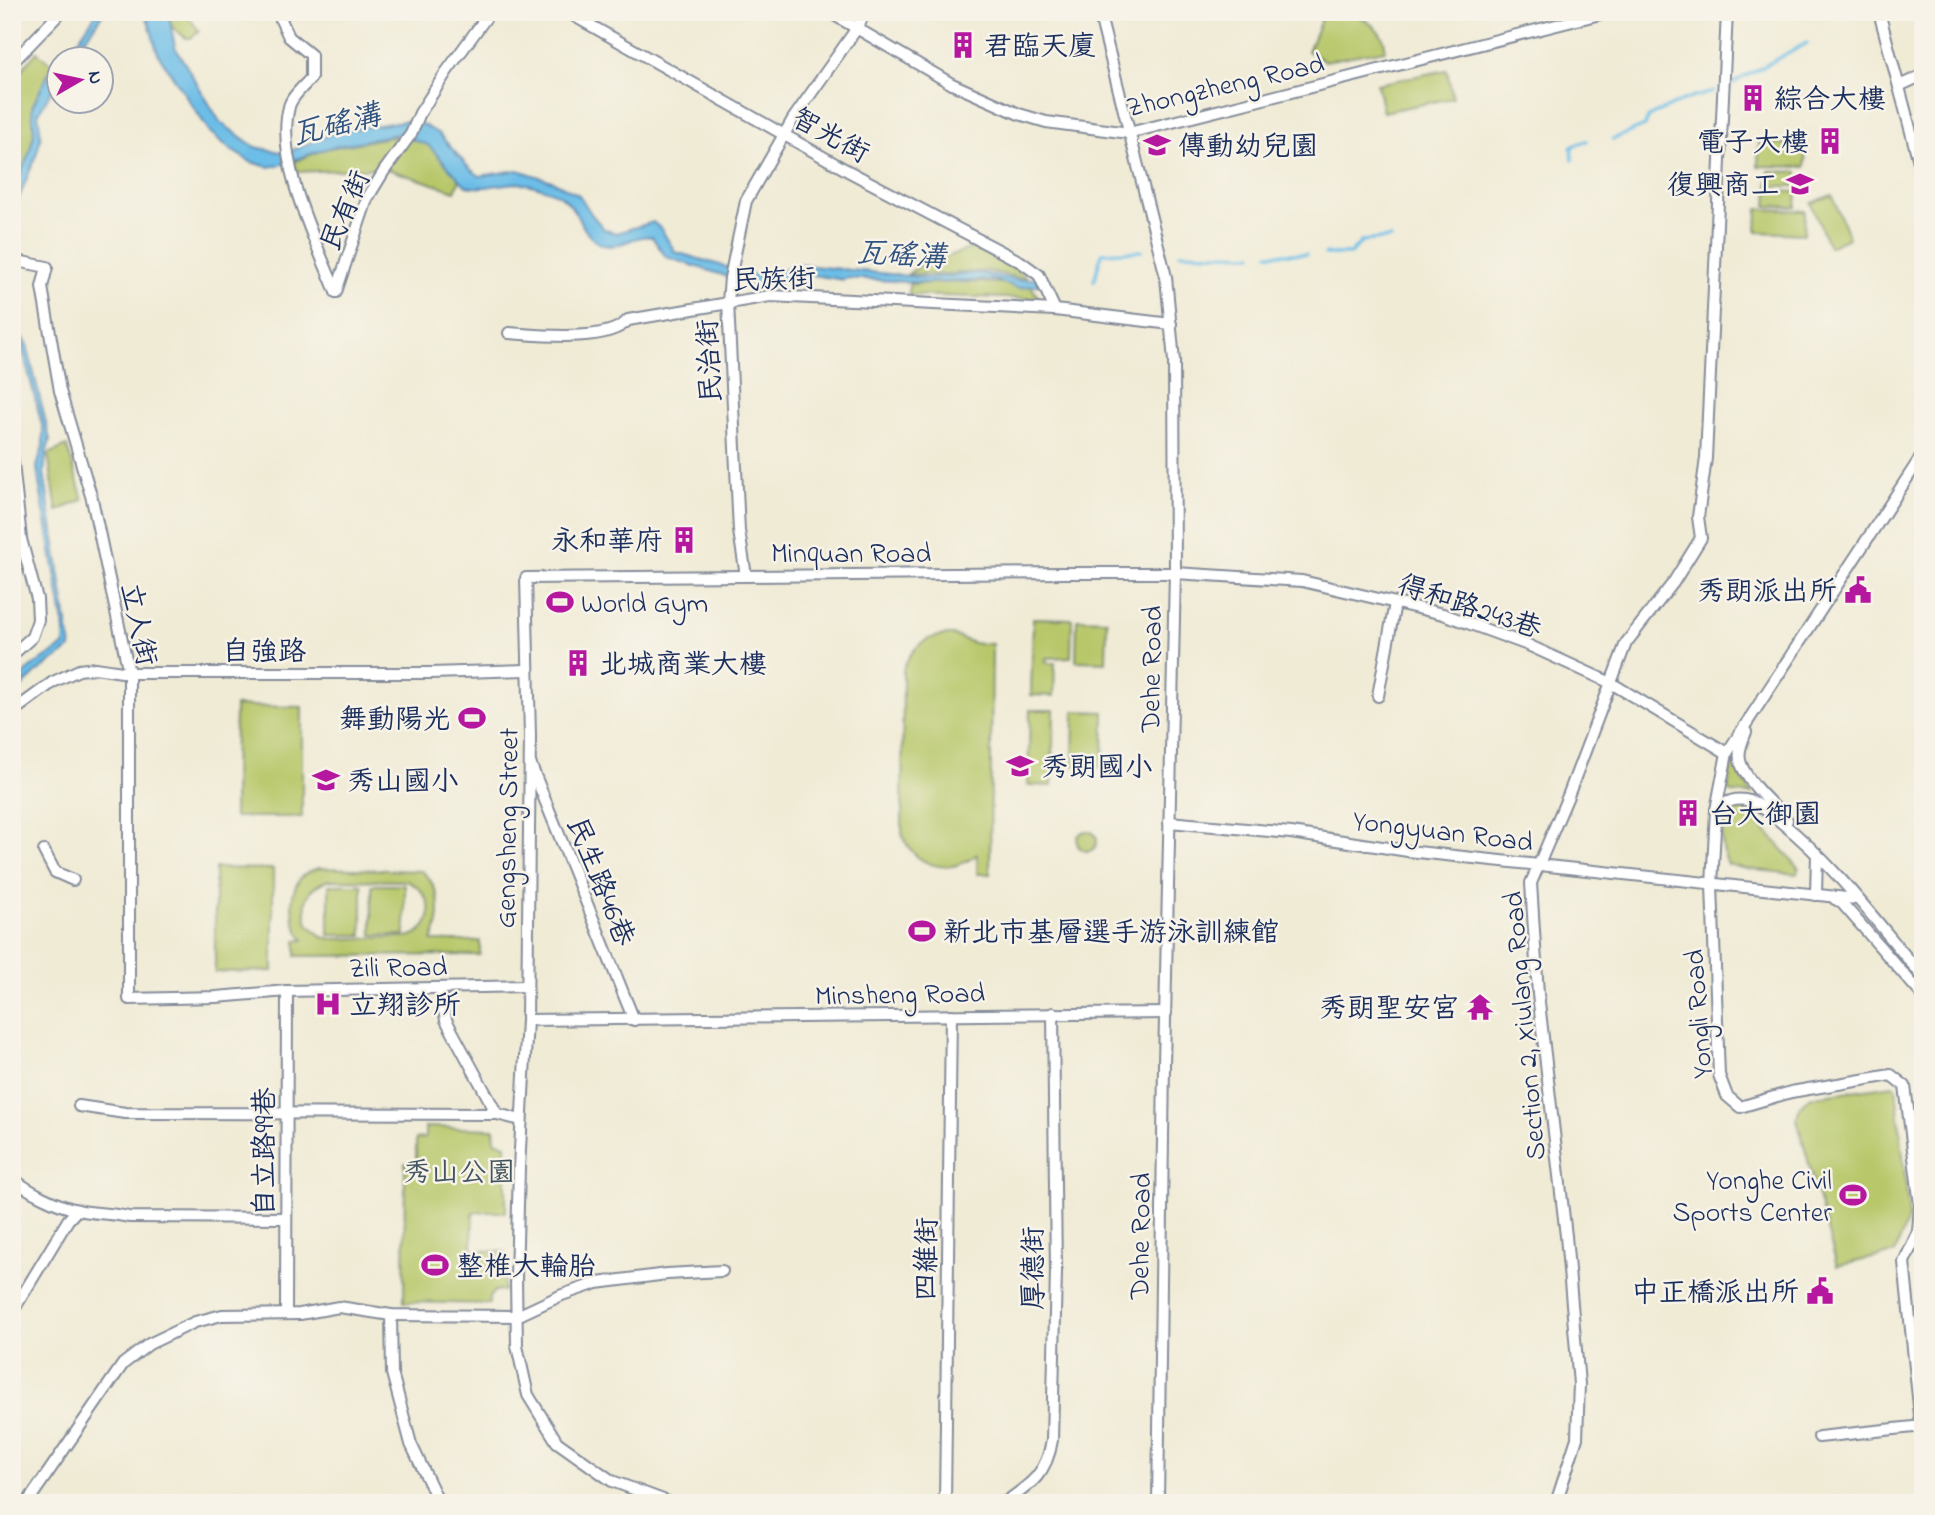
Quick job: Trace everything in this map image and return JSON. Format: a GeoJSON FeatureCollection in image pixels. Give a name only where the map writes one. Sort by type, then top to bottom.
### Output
{"type":"FeatureCollection","features":[{"type":"Feature","properties":{"kind":"street"},"geometry":{"type":"LineString","coordinates":[[12,63],[61,12]]}},
{"type":"Feature","properties":{"kind":"street","name":"民有街"},"geometry":{"type":"LineString","coordinates":[[284,12],[281,20],[289,37],[311,55],[311,78],[289,104],[286,147],[289,164],[300,203],[336,292],[367,199],[411,134],[420,113],[447,71],[490,12]]}},
{"type":"Feature","properties":{"kind":"street","name":"智光街"},"geometry":{"type":"LineString","coordinates":[[567,12],[848,171],[1021,262],[1039,275],[1055,310]]}},
{"type":"Feature","properties":{"kind":"street","name":"Zhongzheng Road"},"geometry":{"type":"LineString","coordinates":[[829,12],[952,84],[1019,114],[1046,122],[1129,133],[1608,12]]}},
{"type":"Feature","properties":{"kind":"street","name":"民治街"},"geometry":{"type":"LineString","coordinates":[[746,576],[739,531],[728,302],[730,278],[746,201],[785,134],[865,12]]}},
{"type":"Feature","properties":{"kind":"street","name":"Dehe Road"},"geometry":{"type":"LineString","coordinates":[[1099,12],[1161,254],[1171,324],[1176,453],[1175,573],[1158,1503]]}},
{"type":"Feature","properties":{"kind":"street","name":"Section 2, Xiulang Road"},"geometry":{"type":"LineString","coordinates":[[1556,1503],[1577,1438],[1579,1384],[1566,1236],[1538,994],[1531,883],[1568,796],[1626,643],[1673,583],[1701,538],[1698,517],[1706,458],[1727,12]]}},
{"type":"Feature","properties":{"kind":"street"},"geometry":{"type":"LineString","coordinates":[[1880,12],[1923,177]]}},
{"type":"Feature","properties":{"kind":"street"},"geometry":{"type":"LineString","coordinates":[[1899,86],[1923,75]]}},
{"type":"Feature","properties":{"kind":"street","name":"立人街"},"geometry":{"type":"LineString","coordinates":[[13,261],[47,267],[42,287],[60,391],[92,499],[129,673],[129,999]]}},
{"type":"Feature","properties":{"kind":"street","name":"民族街"},"geometry":{"type":"LineString","coordinates":[[509,332],[565,337],[621,328],[628,320],[770,296],[1055,310],[1171,324]]}},
{"type":"Feature","properties":{"kind":"street"},"geometry":{"type":"LineString","coordinates":[[12,453],[21,539],[37,599],[38,620],[32,637],[12,654]]}},
{"type":"Feature","properties":{"kind":"street","name":"Yongli Road"},"geometry":{"type":"LineString","coordinates":[[1922,1426],[1904,1262],[1917,1232],[1920,1205],[1905,1086],[1891,1075],[1791,1092],[1740,1107],[1727,1096],[1719,1075],[1712,885],[1716,810],[1727,753],[1923,454]]}},
{"type":"Feature","properties":{"kind":"street","name":"Minquan Road"},"geometry":{"type":"LineString","coordinates":[[526,578],[1175,573]]}},
{"type":"Feature","properties":{"kind":"street","name":"得和路243巷"},"geometry":{"type":"LineString","coordinates":[[1175,573],[1302,581],[1473,623],[1611,682],[1727,753]]}},
{"type":"Feature","properties":{"kind":"street","name":"Gengsheng Street"},"geometry":{"type":"LineString","coordinates":[[526,578],[527,986]]}},
{"type":"Feature","properties":{"kind":"street"},"geometry":{"type":"LineString","coordinates":[[1378,696],[1395,603]]}},
{"type":"Feature","properties":{"kind":"street","name":"自強路"},"geometry":{"type":"LineString","coordinates":[[12,712],[53,682],[79,670],[96,668],[129,673],[431,673],[528,670]]}},
{"type":"Feature","properties":{"kind":"street"},"geometry":{"type":"LineString","coordinates":[[1754,710],[1740,749],[1741,763],[1751,780],[1923,977]]}},
{"type":"Feature","properties":{"kind":"street","name":"民生路46巷"},"geometry":{"type":"LineString","coordinates":[[528,758],[634,1020]]}},
{"type":"Feature","properties":{"kind":"street"},"geometry":{"type":"LineString","coordinates":[[1716,810],[1728,801],[1750,801],[1808,843]]}},
{"type":"Feature","properties":{"kind":"street","name":"Yongyuan Road"},"geometry":{"type":"LineString","coordinates":[[1169,822],[1291,833],[1408,851],[1856,899]]}},
{"type":"Feature","properties":{"kind":"street"},"geometry":{"type":"LineString","coordinates":[[44,851],[55,872],[73,880]]}},
{"type":"Feature","properties":{"kind":"street"},"geometry":{"type":"LineString","coordinates":[[1816,895],[1817,854]]}},
{"type":"Feature","properties":{"kind":"street"},"geometry":{"type":"LineString","coordinates":[[1829,897],[1841,902],[1923,996]]}},
{"type":"Feature","properties":{"kind":"street"},"geometry":{"type":"LineString","coordinates":[[527,986],[519,1168],[517,1346],[528,1395],[557,1442],[588,1466],[612,1481],[671,1503]]}},
{"type":"Feature","properties":{"kind":"street","name":"Zili Road"},"geometry":{"type":"LineString","coordinates":[[129,999],[216,997],[287,991],[527,986]]}},
{"type":"Feature","properties":{"kind":"street"},"geometry":{"type":"LineString","coordinates":[[440,988],[446,1020],[497,1114]]}},
{"type":"Feature","properties":{"kind":"street","name":"自立路99巷"},"geometry":{"type":"LineString","coordinates":[[286,1314],[287,991]]}},
{"type":"Feature","properties":{"kind":"street","name":"厚德街"},"geometry":{"type":"LineString","coordinates":[[1004,1503],[1028,1487],[1049,1460],[1052,1440],[1056,1271],[1053,1013]]}},
{"type":"Feature","properties":{"kind":"street","name":"Minsheng Road"},"geometry":{"type":"LineString","coordinates":[[634,1020],[1166,1013]]}},
{"type":"Feature","properties":{"kind":"street","name":"四維街"},"geometry":{"type":"LineString","coordinates":[[945,1503],[951,1015]]}},
{"type":"Feature","properties":{"kind":"street"},"geometry":{"type":"LineString","coordinates":[[527,1020],[634,1020]]}},
{"type":"Feature","properties":{"kind":"street"},"geometry":{"type":"LineString","coordinates":[[79,1106],[125,1113],[497,1114],[521,1120]]}},
{"type":"Feature","properties":{"kind":"street"},"geometry":{"type":"LineString","coordinates":[[12,1178],[28,1191],[77,1210],[129,1217],[285,1219]]}},
{"type":"Feature","properties":{"kind":"street"},"geometry":{"type":"LineString","coordinates":[[13,1311],[68,1220],[77,1210]]}},
{"type":"Feature","properties":{"kind":"street"},"geometry":{"type":"LineString","coordinates":[[27,1503],[123,1364],[149,1344],[195,1322],[222,1315],[300,1314],[339,1307],[391,1315],[517,1316],[574,1290],[597,1283],[722,1271]]}},
{"type":"Feature","properties":{"kind":"street"},"geometry":{"type":"LineString","coordinates":[[391,1315],[392,1373],[411,1444],[439,1503]]}},
{"type":"Feature","properties":{"kind":"street"},"geometry":{"type":"LineString","coordinates":[[1819,1437],[1922,1426]]}},
{"type":"Feature","properties":{"kind":"green space"},"geometry":{"type":"Polygon","coordinates":[[[168,12],[185,12],[199,31],[191,38],[186,38],[172,27],[168,12]]]}},
{"type":"Feature","properties":{"kind":"green space"},"geometry":{"type":"Polygon","coordinates":[[[1324,12],[1337,16],[1340,12],[1347,13],[1363,19],[1377,29],[1385,50],[1325,61],[1308,51],[1324,12]]]}},
{"type":"Feature","properties":{"kind":"green space"},"geometry":{"type":"Polygon","coordinates":[[[37,52],[46,60],[46,78],[32,107],[34,134],[29,154],[12,194],[13,89],[21,70],[37,52]]]}},
{"type":"Feature","properties":{"kind":"green space"},"geometry":{"type":"Polygon","coordinates":[[[1447,70],[1453,98],[1383,112],[1377,84],[1447,70]]]}},
{"type":"Feature","properties":{"kind":"green space"},"geometry":{"type":"Polygon","coordinates":[[[411,131],[445,152],[463,173],[455,191],[387,169],[411,131]]]}},
{"type":"Feature","properties":{"kind":"green space"},"geometry":{"type":"Polygon","coordinates":[[[396,136],[380,168],[297,172],[294,162],[324,149],[396,136]]]}},
{"type":"Feature","properties":{"kind":"green space"},"geometry":{"type":"Polygon","coordinates":[[[1759,143],[1806,145],[1805,167],[1758,166],[1759,143]]]}},
{"type":"Feature","properties":{"kind":"green space"},"geometry":{"type":"Polygon","coordinates":[[[1769,171],[1798,172],[1797,186],[1768,186],[1769,171]]]}},
{"type":"Feature","properties":{"kind":"green space"},"geometry":{"type":"Polygon","coordinates":[[[1768,191],[1797,192],[1796,207],[1767,206],[1768,191]]]}},
{"type":"Feature","properties":{"kind":"green space"},"geometry":{"type":"Polygon","coordinates":[[[1832,195],[1849,238],[1829,247],[1811,203],[1832,195]]]}},
{"type":"Feature","properties":{"kind":"green space"},"geometry":{"type":"Polygon","coordinates":[[[1758,209],[1805,211],[1804,234],[1757,232],[1758,209]]]}},
{"type":"Feature","properties":{"kind":"green space"},"geometry":{"type":"Polygon","coordinates":[[[972,248],[1016,269],[1029,280],[988,271],[908,274],[919,266],[972,248]]]}},
{"type":"Feature","properties":{"kind":"green space"},"geometry":{"type":"Polygon","coordinates":[[[909,284],[1030,284],[1039,299],[909,295],[909,284]]]}},
{"type":"Feature","properties":{"kind":"green space"},"geometry":{"type":"Polygon","coordinates":[[[67,446],[83,500],[57,511],[48,454],[67,446]]]}},
{"type":"Feature","properties":{"kind":"green space"},"geometry":{"type":"Polygon","coordinates":[[[1033,618],[1072,619],[1071,657],[1046,658],[1046,663],[1055,663],[1054,696],[1031,695],[1033,618]]]}},
{"type":"Feature","properties":{"kind":"green space"},"geometry":{"type":"Polygon","coordinates":[[[1077,619],[1107,620],[1106,662],[1076,661],[1077,619]]]}},
{"type":"Feature","properties":{"kind":"green space"},"geometry":{"type":"Polygon","coordinates":[[[952,635],[974,643],[992,644],[990,874],[977,874],[977,854],[956,865],[934,865],[923,861],[907,845],[902,833],[903,669],[911,654],[922,643],[935,637],[952,635]]]}},
{"type":"Feature","properties":{"kind":"green space"},"geometry":{"type":"Polygon","coordinates":[[[235,706],[302,707],[302,817],[234,817],[235,706]]]}},
{"type":"Feature","properties":{"kind":"green space"},"geometry":{"type":"Polygon","coordinates":[[[1030,710],[1054,710],[1052,786],[1028,785],[1030,710]]]}},
{"type":"Feature","properties":{"kind":"green space"},"geometry":{"type":"Polygon","coordinates":[[[1074,711],[1104,712],[1103,767],[1073,766],[1074,711]]]}},
{"type":"Feature","properties":{"kind":"green space"},"geometry":{"type":"Polygon","coordinates":[[[1734,762],[1752,794],[1731,793],[1728,789],[1731,764],[1734,762]]]}},
{"type":"Feature","properties":{"kind":"green space"},"geometry":{"type":"Polygon","coordinates":[[[1741,807],[1747,809],[1799,868],[1797,874],[1745,869],[1728,864],[1723,849],[1722,830],[1728,814],[1741,807]]]}},
{"type":"Feature","properties":{"kind":"green space"},"geometry":{"type":"Polygon","coordinates":[[[1087,831],[1094,834],[1097,841],[1094,848],[1087,851],[1080,848],[1077,841],[1080,834],[1087,831]]]}},
{"type":"Feature","properties":{"kind":"green space"},"geometry":{"type":"Polygon","coordinates":[[[215,868],[273,869],[273,971],[215,972],[215,868]]]}},
{"type":"Feature","properties":{"kind":"green space"},"geometry":{"type":"Polygon","coordinates":[[[318,868],[422,871],[434,886],[439,904],[438,922],[432,941],[480,941],[480,955],[296,956],[296,941],[304,940],[296,927],[292,912],[295,887],[305,874],[318,868]],[[328,880],[321,883],[307,897],[308,924],[322,937],[332,939],[407,937],[418,933],[425,927],[430,911],[423,894],[407,881],[328,880]]]}},
{"type":"Feature","properties":{"kind":"green space"},"geometry":{"type":"Polygon","coordinates":[[[329,885],[362,885],[362,935],[329,935],[329,885]]]}},
{"type":"Feature","properties":{"kind":"green space"},"geometry":{"type":"Polygon","coordinates":[[[372,885],[405,885],[405,935],[372,935],[372,885]]]}},
{"type":"Feature","properties":{"kind":"green space"},"geometry":{"type":"Polygon","coordinates":[[[1894,1085],[1909,1216],[1895,1253],[1837,1266],[1797,1120],[1799,1111],[1804,1102],[1815,1096],[1894,1085]]]}},
{"type":"Feature","properties":{"kind":"green space","name":"秀山公園"},"geometry":{"type":"Polygon","coordinates":[[[425,1127],[494,1129],[495,1141],[506,1145],[506,1212],[473,1212],[472,1250],[505,1252],[504,1291],[495,1291],[489,1297],[489,1304],[404,1302],[405,1163],[416,1163],[416,1139],[425,1138],[425,1127]]]}},
{"type":"Feature","properties":{"kind":"water"},"geometry":{"type":"Polygon","coordinates":[[[97,12],[104,12],[80,46],[73,46],[97,12]]]}},
{"type":"Feature","properties":{"kind":"water"},"geometry":{"type":"Polygon","coordinates":[[[143,12],[168,12],[175,47],[220,122],[255,147],[286,153],[338,131],[405,121],[424,125],[439,134],[470,169],[480,176],[518,170],[552,181],[579,195],[604,229],[616,233],[653,222],[661,229],[675,252],[768,279],[793,264],[927,278],[980,273],[1017,280],[1037,278],[1039,285],[1018,288],[994,280],[925,283],[844,280],[800,273],[769,290],[666,257],[652,237],[610,246],[596,242],[570,205],[557,194],[520,183],[466,186],[428,145],[397,134],[328,148],[280,165],[268,167],[251,162],[231,150],[210,132],[158,54],[143,12]]]}},
{"type":"Feature","properties":{"kind":"water"},"geometry":{"type":"Polygon","coordinates":[[[46,78],[46,100],[38,114],[41,137],[16,205],[12,238],[12,194],[29,154],[34,134],[32,107],[46,78]]]}},
{"type":"Feature","properties":{"kind":"water"},"geometry":{"type":"Polygon","coordinates":[[[12,321],[27,345],[50,440],[44,473],[71,648],[36,673],[12,697],[12,686],[30,668],[64,646],[65,630],[37,467],[43,446],[43,429],[22,347],[12,329],[12,321]]]}},
{"type":"Feature","properties":{"kind":"waterway","name":"瓦磘溝"},"geometry":{"type":"LineString","coordinates":[[1731,84],[1807,43]]}},
{"type":"Feature","properties":{"kind":"waterway","name":"瓦磘溝"},"geometry":{"type":"LineString","coordinates":[[1613,139],[1645,126],[1648,117],[1683,100],[1713,92]]}},
{"type":"Feature","properties":{"kind":"waterway","name":"瓦磘溝"},"geometry":{"type":"LineString","coordinates":[[1573,160],[1571,147],[1587,141]]}},
{"type":"Feature","properties":{"kind":"waterway","name":"瓦磘溝"},"geometry":{"type":"LineString","coordinates":[[1325,254],[1350,254],[1362,241],[1391,238]]}},
{"type":"Feature","properties":{"kind":"waterway","name":"瓦磘溝"},"geometry":{"type":"LineString","coordinates":[[1094,281],[1102,253],[1142,251]]}},
{"type":"Feature","properties":{"kind":"waterway","name":"瓦磘溝"},"geometry":{"type":"LineString","coordinates":[[1180,253],[1253,255]]}},
{"type":"Feature","properties":{"kind":"waterway","name":"瓦磘溝"},"geometry":{"type":"LineString","coordinates":[[1269,254],[1306,254]]}},
{"type":"Feature","properties":{"kind":"place","name":"君臨天廈"},"geometry":{"type":"Point","coordinates":[963,45]}},
{"type":"Feature","properties":{"kind":"place","name":"綜合大樓"},"geometry":{"type":"Point","coordinates":[1753,98]}},
{"type":"Feature","properties":{"kind":"place","name":"電子大樓"},"geometry":{"type":"Point","coordinates":[1830,141]}},
{"type":"Feature","properties":{"kind":"place","name":"傳動幼兒園"},"geometry":{"type":"Point","coordinates":[1157,145]}},
{"type":"Feature","properties":{"kind":"place","name":"復興商工"},"geometry":{"type":"Point","coordinates":[1800,184]}},
{"type":"Feature","properties":{"kind":"place","name":"永和華府"},"geometry":{"type":"Point","coordinates":[684,540]}},
{"type":"Feature","properties":{"kind":"place","name":"秀朗派出所"},"geometry":{"type":"Point","coordinates":[1858,590]}},
{"type":"Feature","properties":{"kind":"place","name":"World Gym"},"geometry":{"type":"Point","coordinates":[560,602]}},
{"type":"Feature","properties":{"kind":"place","name":"北城商業大樓"},"geometry":{"type":"Point","coordinates":[578,663]}},
{"type":"Feature","properties":{"kind":"place","name":"舞動陽光"},"geometry":{"type":"Point","coordinates":[472,718]}},
{"type":"Feature","properties":{"kind":"place","name":"秀朗國小"},"geometry":{"type":"Point","coordinates":[1020,766]}},
{"type":"Feature","properties":{"kind":"place","name":"秀山國小"},"geometry":{"type":"Point","coordinates":[326,780]}},
{"type":"Feature","properties":{"kind":"place","name":"台大御園"},"geometry":{"type":"Point","coordinates":[1688,813]}},
{"type":"Feature","properties":{"kind":"place","name":"新北市基層選手游泳訓練館"},"geometry":{"type":"Point","coordinates":[922,931]}},
{"type":"Feature","properties":{"kind":"place","name":"立翔診所"},"geometry":{"type":"Point","coordinates":[328,1004]}},
{"type":"Feature","properties":{"kind":"place","name":"秀朗聖安宮"},"geometry":{"type":"Point","coordinates":[1480,1007]}},
{"type":"Feature","properties":{"kind":"place","name":"Yonghe Civil Sports Center"},"geometry":{"type":"Point","coordinates":[1853,1195]}},
{"type":"Feature","properties":{"kind":"place","name":"整椎大輪胎"},"geometry":{"type":"Point","coordinates":[435,1265]}},
{"type":"Feature","properties":{"kind":"place","name":"中正橋派出所"},"geometry":{"type":"Point","coordinates":[1820,1291]}}]}
